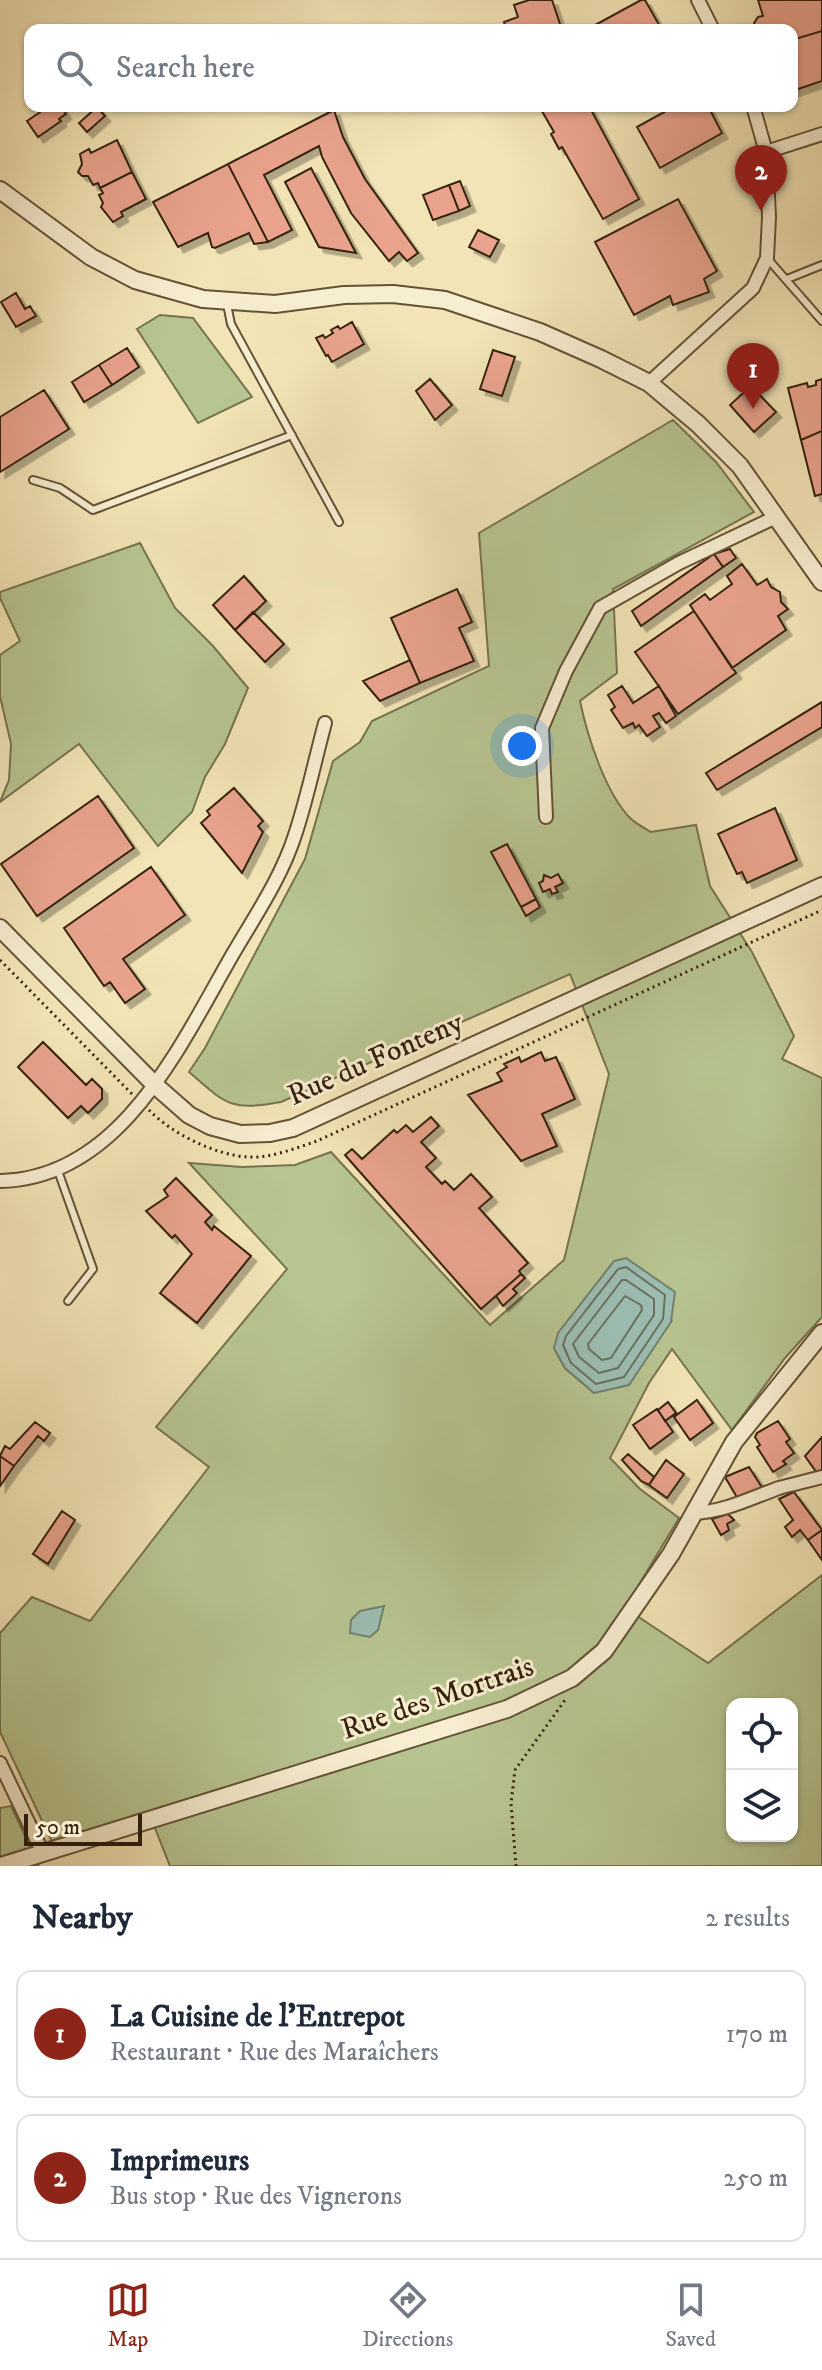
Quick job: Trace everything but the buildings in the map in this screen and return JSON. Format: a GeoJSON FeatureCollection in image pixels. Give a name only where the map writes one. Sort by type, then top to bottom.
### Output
{"type":"FeatureCollection","features":[{"type":"Feature","properties":{"kind":"street"},"geometry":{"type":"LineString","coordinates":[[698,0],[710,24]]}},
{"type":"Feature","properties":{"kind":"street"},"geometry":{"type":"LineString","coordinates":[[649,383],[753,288],[767,258],[766,152],[755,112]]}},
{"type":"Feature","properties":{"kind":"street"},"geometry":{"type":"LineString","coordinates":[[766,152],[822,134]]}},
{"type":"Feature","properties":{"kind":"street"},"geometry":{"type":"LineString","coordinates":[[0,190],[91,257],[135,280],[203,299],[275,304],[344,295],[393,294],[445,300],[540,332],[649,383],[698,424],[740,466],[822,582]]}},
{"type":"Feature","properties":{"kind":"street"},"geometry":{"type":"LineString","coordinates":[[546,817],[542,728],[566,671],[600,608],[679,563],[776,517]]}},
{"type":"Feature","properties":{"kind":"street"},"geometry":{"type":"LineString","coordinates":[[0,1181],[41,1175],[84,1156],[156,1086],[279,875],[295,835],[325,723]]}},
{"type":"Feature","properties":{"kind":"street","name":"Rue du Fonteny"},"geometry":{"type":"LineString","coordinates":[[0,928],[156,1086],[189,1115],[210,1126],[240,1134],[270,1133],[293,1128],[822,886]]}},
{"type":"Feature","properties":{"kind":"street","name":"Rue des Mortrais"},"geometry":{"type":"LineString","coordinates":[[1,1866],[507,1709],[572,1678],[604,1651],[671,1554],[734,1442],[822,1333]]}},
{"type":"Feature","properties":{"kind":"street"},"geometry":{"type":"LineString","coordinates":[[694,1513],[706,1513],[822,1477]]}},
{"type":"Feature","properties":{"kind":"street"},"geometry":{"type":"LineString","coordinates":[[0,1763],[43,1853]]}},
{"type":"Feature","properties":{"kind":"lane"},"geometry":{"type":"LineString","coordinates":[[767,258],[822,321]]}},
{"type":"Feature","properties":{"kind":"lane"},"geometry":{"type":"LineString","coordinates":[[787,279],[822,265]]}},
{"type":"Feature","properties":{"kind":"lane"},"geometry":{"type":"LineString","coordinates":[[226,300],[231,324],[339,522]]}},
{"type":"Feature","properties":{"kind":"lane"},"geometry":{"type":"LineString","coordinates":[[33,480],[60,488],[93,510],[292,435]]}},
{"type":"Feature","properties":{"kind":"lane"},"geometry":{"type":"LineString","coordinates":[[57,1168],[93,1269],[68,1301]]}},
{"type":"Feature","properties":{"kind":"path"},"geometry":{"type":"LineString","coordinates":[[0,960],[159,1120],[191,1140],[250,1157],[283,1152],[317,1141],[822,910]]}},
{"type":"Feature","properties":{"kind":"path"},"geometry":{"type":"LineString","coordinates":[[516,1866],[511,1804],[515,1770],[570,1693],[572,1678]]}},
{"type":"Feature","properties":{"kind":"green space"},"geometry":{"type":"Polygon","coordinates":[[[160,315],[193,318],[252,397],[198,423],[137,329],[160,315]]]}},
{"type":"Feature","properties":{"kind":"green space"},"geometry":{"type":"Polygon","coordinates":[[[673,420],[716,462],[754,512],[613,589],[617,673],[580,701],[605,779],[630,818],[651,832],[696,825],[710,886],[752,952],[794,1036],[782,1059],[822,1078],[822,1317],[785,1358],[732,1430],[672,1349],[649,1383],[610,1458],[640,1489],[679,1518],[625,1608],[708,1663],[822,1575],[822,1866],[170,1866],[149,1813],[53,1844],[0,1732],[0,1633],[32,1597],[90,1621],[209,1467],[156,1427],[287,1269],[189,1163],[242,1167],[295,1165],[331,1152],[490,1325],[564,1260],[609,1074],[570,974],[281,1102],[250,1106],[230,1103],[189,1072],[205,1048],[305,859],[333,761],[360,742],[372,721],[489,666],[479,533],[673,420]],[[671,1322],[554,1348],[565,1368],[594,1393],[650,1351],[671,1322]]]}},
{"type":"Feature","properties":{"kind":"green space"},"geometry":{"type":"Polygon","coordinates":[[[140,543],[175,608],[213,646],[248,688],[225,744],[205,777],[192,812],[158,846],[79,744],[0,802],[9,780],[11,744],[0,696],[0,655],[20,641],[0,592],[140,543]]]}},
{"type":"Feature","properties":{"kind":"green space"},"geometry":{"type":"Polygon","coordinates":[[[11,1806],[39,1866],[0,1866],[0,1808],[11,1806]]]}},
{"type":"Feature","properties":{"kind":"water"},"geometry":{"type":"Polygon","coordinates":[[[626,1258],[675,1292],[671,1322],[629,1385],[594,1393],[565,1368],[554,1348],[558,1333],[614,1261],[626,1258]]]}},
{"type":"Feature","properties":{"kind":"water"},"geometry":{"type":"Polygon","coordinates":[[[384,1606],[378,1630],[370,1637],[350,1633],[351,1620],[360,1611],[384,1606]]]}},
{"type":"Feature","properties":{"kind":"place","name":"Imprimeurs"},"geometry":{"type":"Point","coordinates":[761,211]}},
{"type":"Feature","properties":{"kind":"place","name":"La Cuisine de l'Entrepot"},"geometry":{"type":"Point","coordinates":[753,409]}}]}
